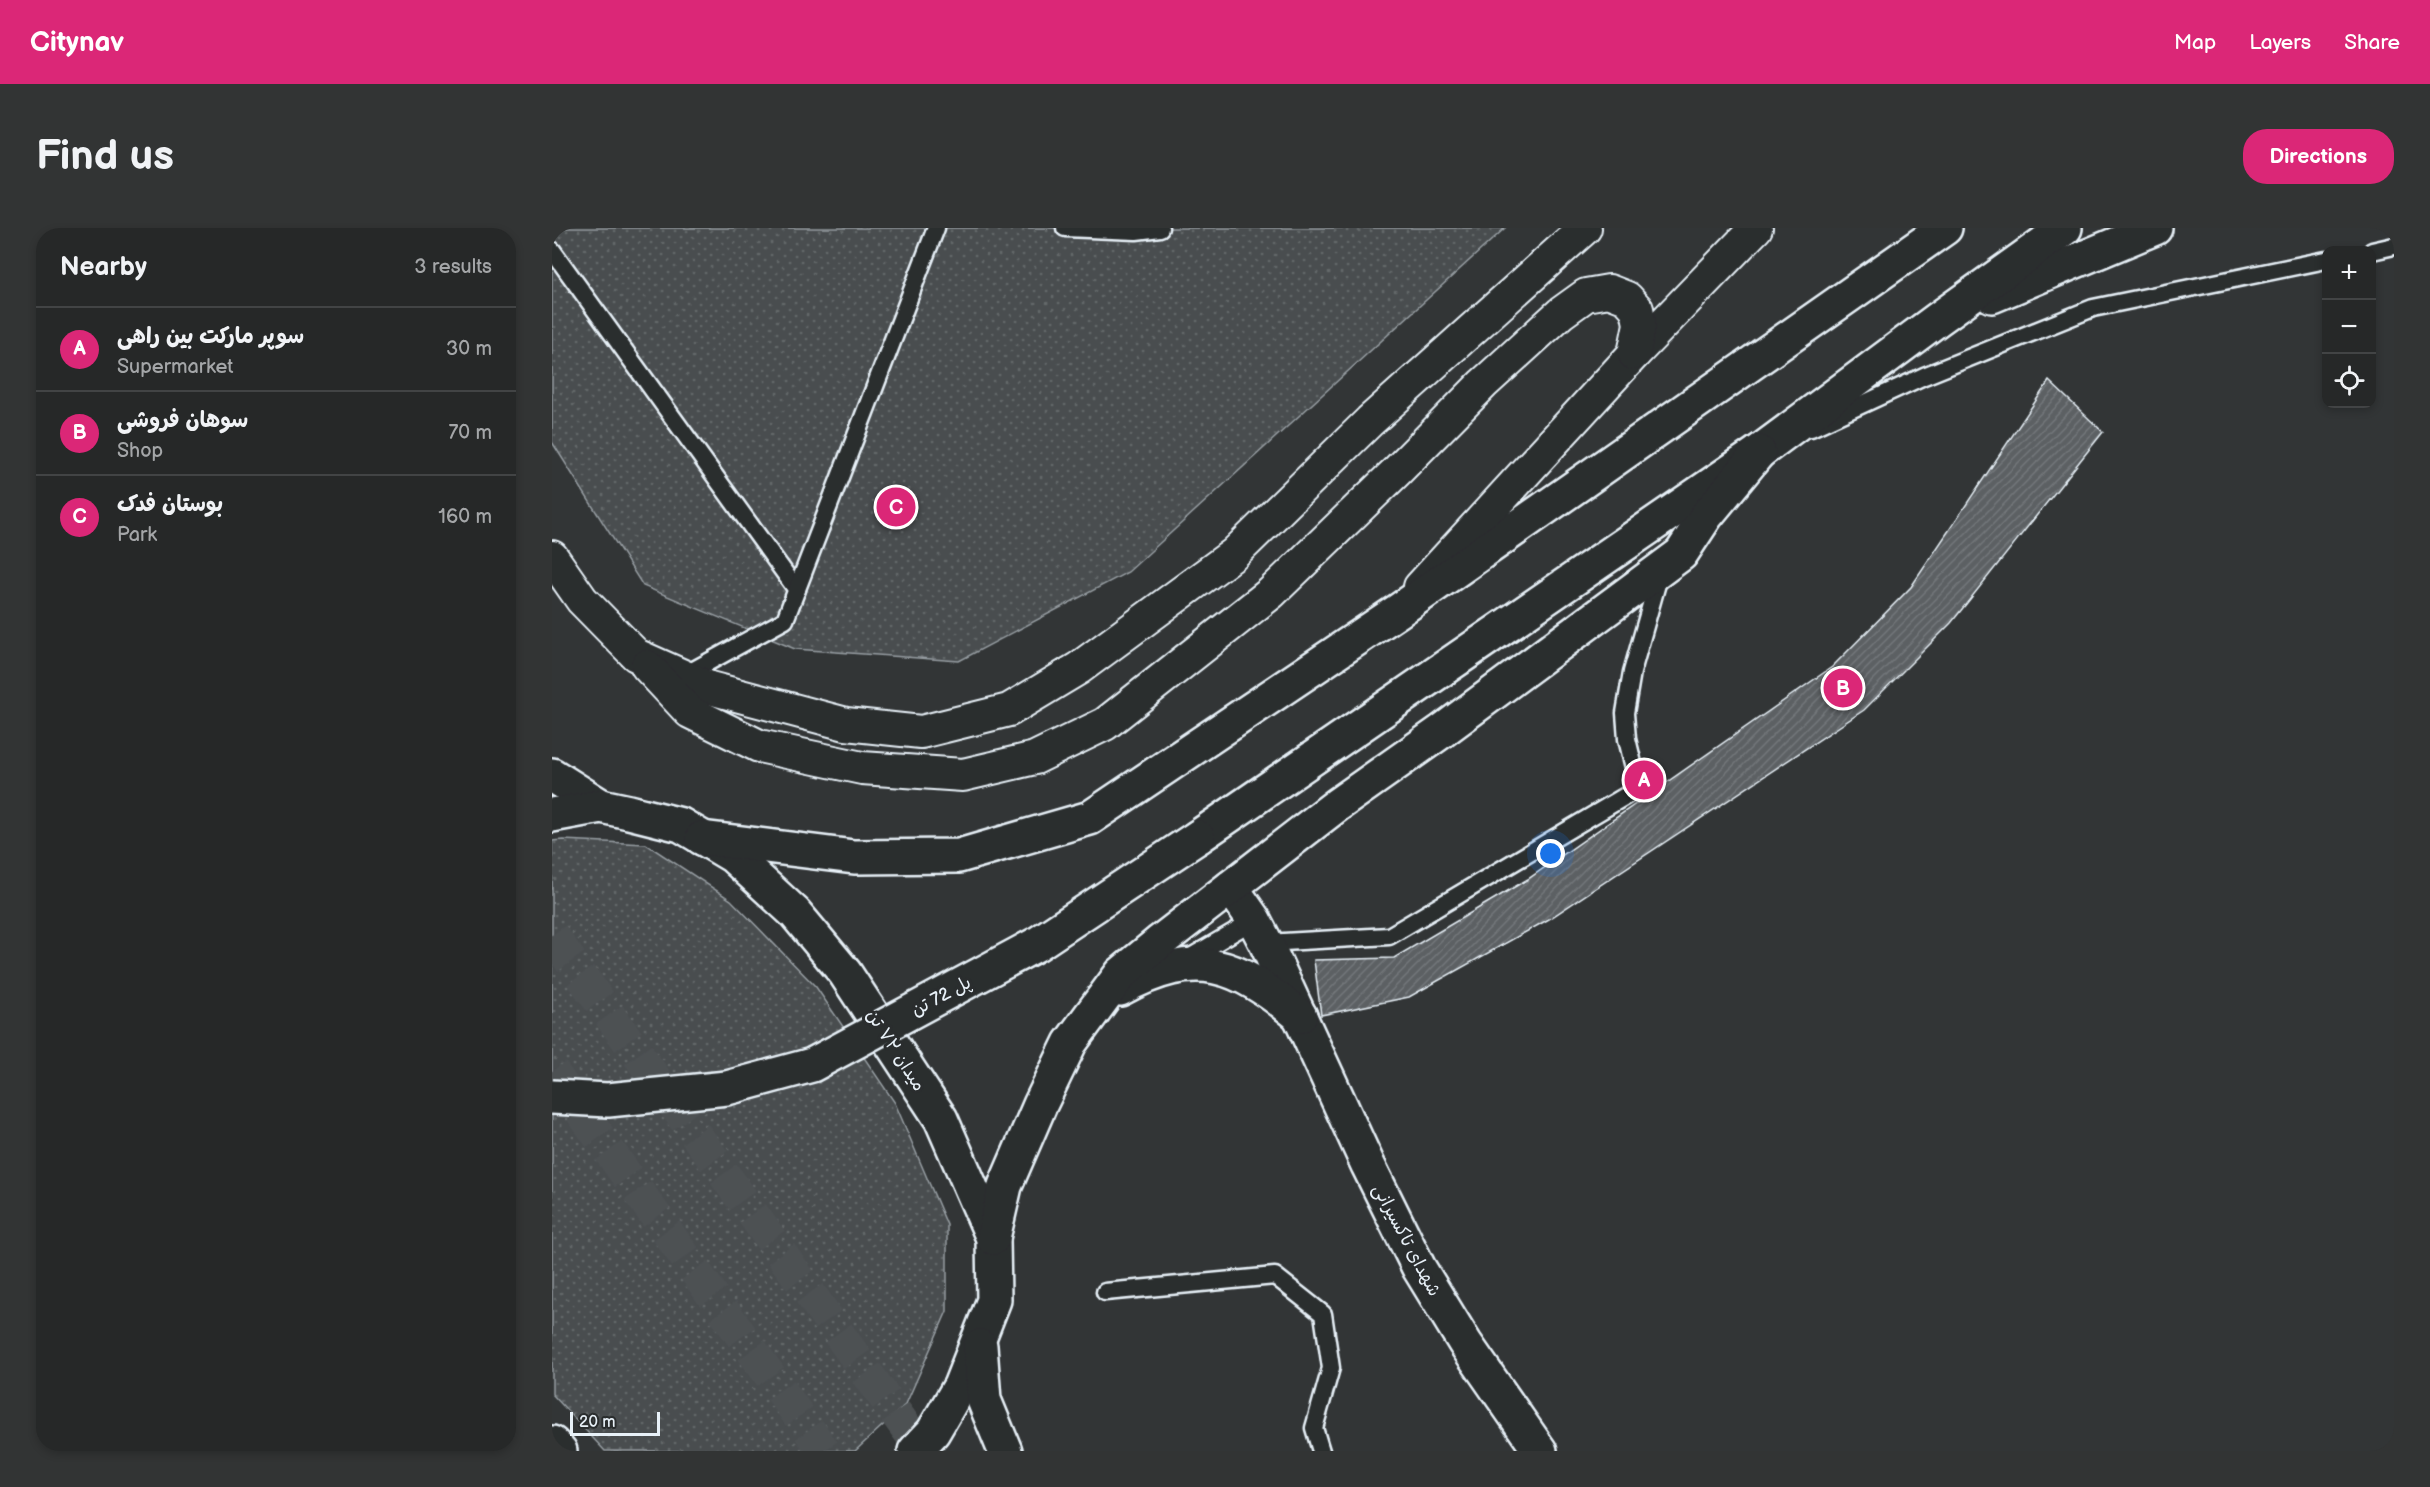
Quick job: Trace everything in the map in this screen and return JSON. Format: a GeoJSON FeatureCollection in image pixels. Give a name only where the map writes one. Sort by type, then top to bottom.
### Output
{"type":"FeatureCollection","features":[{"type":"Feature","properties":{"kind":"main road"},"geometry":{"type":"LineString","coordinates":[[702,838],[854,857],[959,856],[1090,818],[1398,611],[1945,228]]}},
{"type":"Feature","properties":{"kind":"main road"},"geometry":{"type":"LineString","coordinates":[[993,1238],[1005,1186],[1070,1044],[1122,974],[1336,805],[1442,731],[1681,554],[1706,516],[1759,452],[2065,228]]}},
{"type":"Feature","properties":{"kind":"main road"},"geometry":{"type":"LineString","coordinates":[[1938,319],[2155,228]]}},
{"type":"Feature","properties":{"kind":"main road","name":"پل 72 تن"},"geometry":{"type":"LineString","coordinates":[[552,1097],[608,1100],[727,1088],[812,1065],[1037,944],[1198,837],[1759,452]]}},
{"type":"Feature","properties":{"kind":"main road"},"geometry":{"type":"LineString","coordinates":[[552,775],[601,806]]}},
{"type":"Feature","properties":{"kind":"main road","name":"میدان ۷۲ تن"},"geometry":{"type":"LineString","coordinates":[[552,815],[601,806],[681,825],[733,856],[795,913],[845,973],[941,1119],[993,1238],[994,1300],[960,1386],[933,1432],[915,1451]]}},
{"type":"Feature","properties":{"kind":"main road","name":"شهدای تاکسیرانی"},"geometry":{"type":"LineString","coordinates":[[1231,887],[1260,931],[1368,1165],[1419,1268],[1465,1343],[1540,1451]]}},
{"type":"Feature","properties":{"kind":"main road"},"geometry":{"type":"LineString","coordinates":[[1102,998],[1132,982],[1174,966],[1198,964],[1237,973],[1269,990],[1300,1016]]}},
{"type":"Feature","properties":{"kind":"main road"},"geometry":{"type":"LineString","coordinates":[[980,1339],[984,1400],[1005,1451]]}},
{"type":"Feature","properties":{"kind":"main road"},"geometry":{"type":"LineString","coordinates":[[552,1443],[560,1451]]}},
{"type":"Feature","properties":{"kind":"street"},"geometry":{"type":"LineString","coordinates":[[636,655],[710,688],[846,724],[921,732],[1009,710],[1079,668],[1234,554],[1370,421],[1585,228]]}},
{"type":"Feature","properties":{"kind":"street"},"geometry":{"type":"LineString","coordinates":[[1398,611],[1634,354],[1756,228]]}},
{"type":"Feature","properties":{"kind":"street"},"geometry":{"type":"LineString","coordinates":[[552,557],[582,600],[690,712],[759,746],[862,768],[963,775],[1035,758],[1105,724],[1271,592],[1397,471],[1483,384],[1561,313],[1586,295],[1609,291],[1627,298],[1637,309],[1641,324],[1634,354]]}},
{"type":"Feature","properties":{"kind":"lane"},"geometry":{"type":"LineString","coordinates":[[683,676],[785,620],[936,228]]}},
{"type":"Feature","properties":{"kind":"lane"},"geometry":{"type":"LineString","coordinates":[[1065,228],[1124,231],[1160,228]]}},
{"type":"Feature","properties":{"kind":"lane"},"geometry":{"type":"LineString","coordinates":[[2376,250],[2394,246]]}},
{"type":"Feature","properties":{"kind":"lane"},"geometry":{"type":"LineString","coordinates":[[552,250],[796,590]]}},
{"type":"Feature","properties":{"kind":"lane"},"geometry":{"type":"LineString","coordinates":[[1759,452],[1924,376],[2093,308],[2322,261]]}},
{"type":"Feature","properties":{"kind":"lane"},"geometry":{"type":"LineString","coordinates":[[1174,966],[1260,931],[1389,936],[1639,788],[1627,739],[1625,713],[1632,672],[1661,568]]}},
{"type":"Feature","properties":{"kind":"lane"},"geometry":{"type":"LineString","coordinates":[[1105,1292],[1275,1276],[1323,1314],[1331,1368],[1314,1428],[1321,1451]]}},
{"type":"Feature","properties":{"kind":"shaded area"},"geometry":{"type":"Polygon","coordinates":[[[552,228],[1505,228],[1128,572],[959,661],[795,649],[643,586],[552,442],[552,228]]]}},
{"type":"Feature","properties":{"kind":"shaded area"},"geometry":{"type":"Polygon","coordinates":[[[552,841],[646,844],[731,900],[816,987],[895,1103],[947,1225],[947,1311],[906,1404],[855,1451],[605,1451],[552,1394],[552,841]]]}},
{"type":"Feature","properties":{"kind":"building"},"geometry":{"type":"Polygon","coordinates":[[[2049,381],[2103,432],[1951,623],[1864,710],[1549,919],[1409,997],[1321,1015],[1314,960],[1394,958],[1528,879],[1832,667],[1911,587],[2049,381]]]}},
{"type":"Feature","properties":{"kind":"tunnel"},"geometry":{"type":"LineString","coordinates":[[552,935],[923,1451]]}},
{"type":"Feature","properties":{"kind":"tunnel"},"geometry":{"type":"LineString","coordinates":[[552,1071],[824,1451]]}},
{"type":"Feature","properties":{"kind":"place","name":"بوستان فدک"},"geometry":{"type":"Point","coordinates":[896,507]}},
{"type":"Feature","properties":{"kind":"place","name":"سوهان فروشی"},"geometry":{"type":"Point","coordinates":[1843,688]}},
{"type":"Feature","properties":{"kind":"place","name":"سوپر مارکت بین راهی"},"geometry":{"type":"Point","coordinates":[1644,780]}}]}
